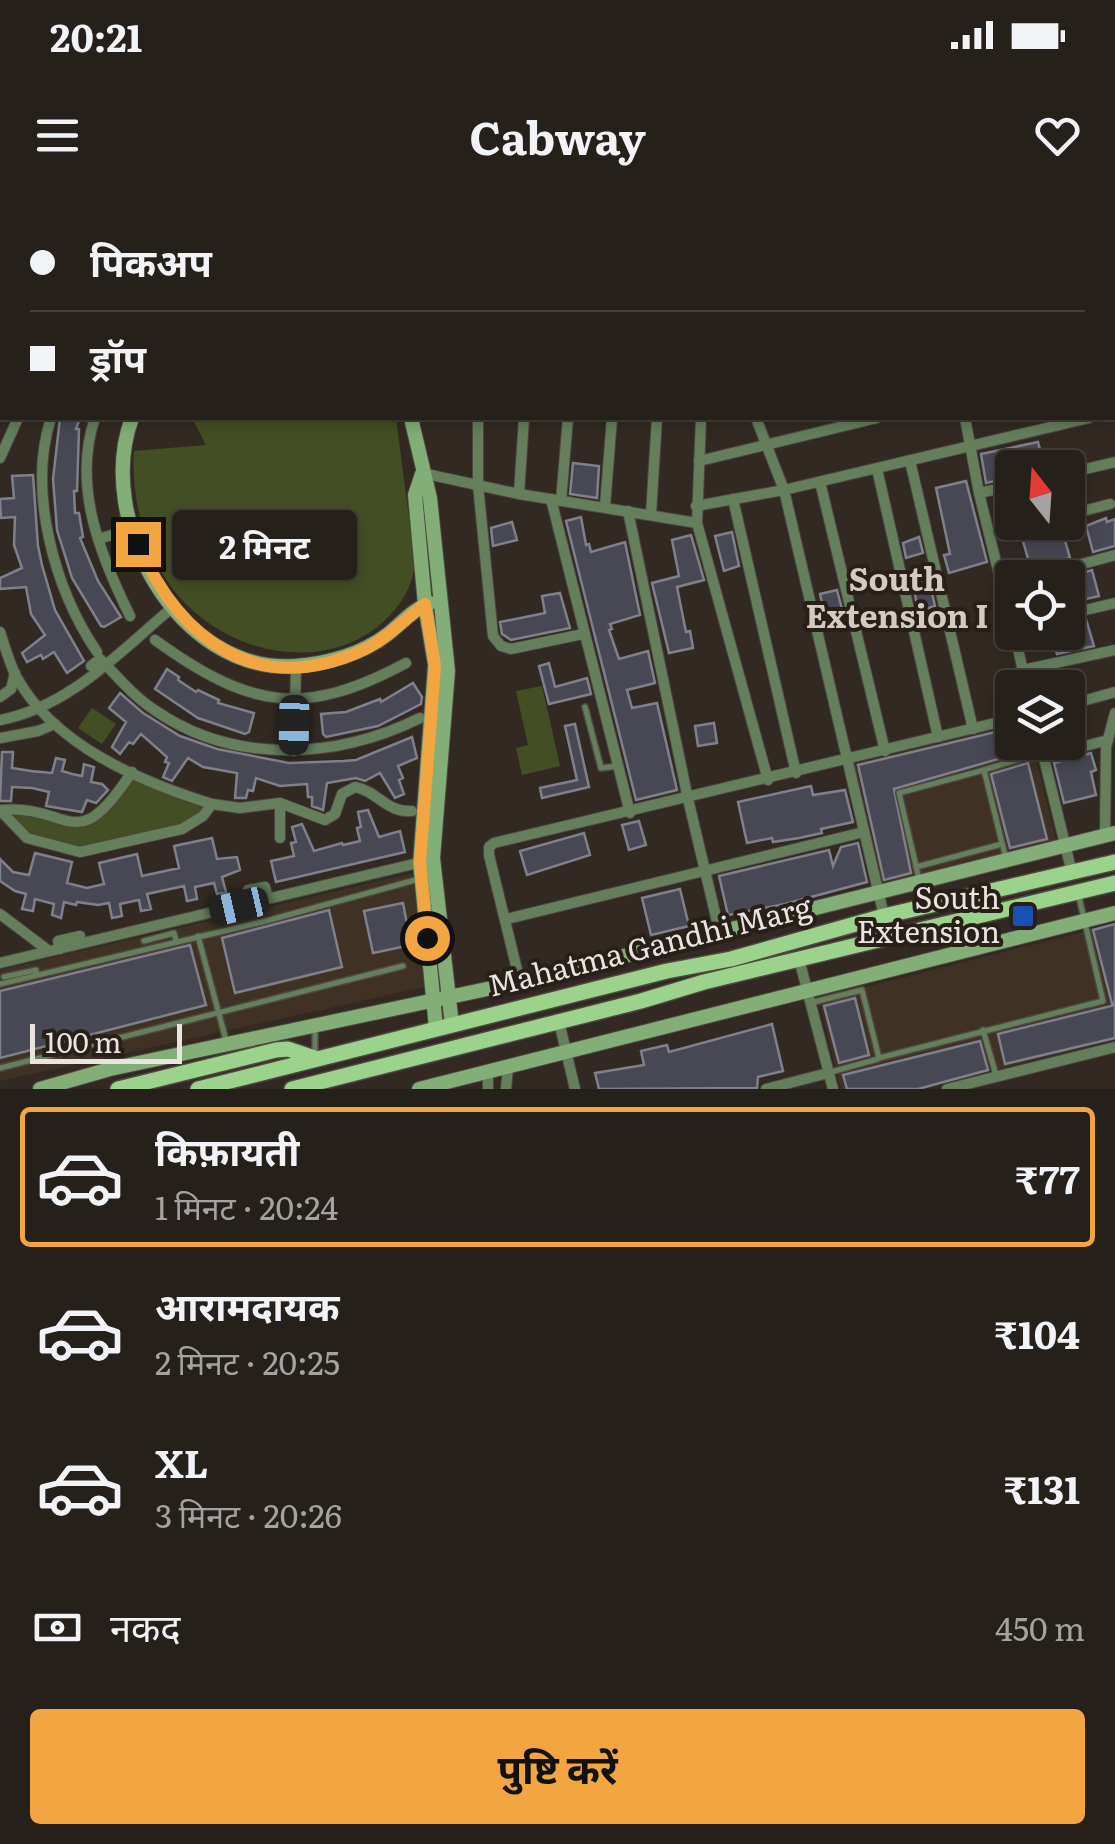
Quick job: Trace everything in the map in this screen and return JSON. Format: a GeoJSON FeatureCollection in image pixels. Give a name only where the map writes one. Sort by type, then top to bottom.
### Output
{"type":"FeatureCollection","features":[{"type":"Feature","properties":{"kind":"main road","name":"Mahatma Gandhi Marg"},"geometry":{"type":"LineString","coordinates":[[198,1089],[731,959],[884,916],[1115,862]]}},
{"type":"Feature","properties":{"kind":"main road","name":"Mahatma Gandhi Marg"},"geometry":{"type":"LineString","coordinates":[[292,1089],[322,1085],[363,1071],[799,959],[1115,883]]}},
{"type":"Feature","properties":{"kind":"main road"},"geometry":{"type":"LineString","coordinates":[[118,1089],[276,1050],[288,1049],[315,1058]]}},
{"type":"Feature","properties":{"kind":"main road"},"geometry":{"type":"LineString","coordinates":[[363,1071],[367,1089]]}},
{"type":"Feature","properties":{"kind":"street"},"geometry":{"type":"LineString","coordinates":[[0,458],[17,420]]}},
{"type":"Feature","properties":{"kind":"street"},"geometry":{"type":"LineString","coordinates":[[52,420],[44,469],[51,550],[78,623],[97,652]]}},
{"type":"Feature","properties":{"kind":"street"},"geometry":{"type":"LineString","coordinates":[[94,420],[86,469],[89,507],[112,579],[130,616]]}},
{"type":"Feature","properties":{"kind":"street"},"geometry":{"type":"LineString","coordinates":[[131,420],[122,456],[125,499],[147,565],[173,608],[198,634],[231,656],[267,666],[296,666],[340,658],[386,637],[425,604],[441,599]]}},
{"type":"Feature","properties":{"kind":"street"},"geometry":{"type":"LineString","coordinates":[[411,420],[430,498],[448,671],[425,866],[440,997]]}},
{"type":"Feature","properties":{"kind":"street"},"geometry":{"type":"LineString","coordinates":[[478,420],[478,484],[493,636],[501,646],[511,649],[583,634]]}},
{"type":"Feature","properties":{"kind":"street"},"geometry":{"type":"LineString","coordinates":[[519,494],[524,420]]}},
{"type":"Feature","properties":{"kind":"street"},"geometry":{"type":"LineString","coordinates":[[568,420],[556,500],[583,634],[630,813]]}},
{"type":"Feature","properties":{"kind":"street"},"geometry":{"type":"LineString","coordinates":[[605,506],[612,420]]}},
{"type":"Feature","properties":{"kind":"street"},"geometry":{"type":"LineString","coordinates":[[651,514],[657,420]]}},
{"type":"Feature","properties":{"kind":"street"},"geometry":{"type":"LineString","coordinates":[[702,420],[697,523],[768,780]]}},
{"type":"Feature","properties":{"kind":"street"},"geometry":{"type":"LineString","coordinates":[[757,420],[784,490],[884,916]]}},
{"type":"Feature","properties":{"kind":"street"},"geometry":{"type":"LineString","coordinates":[[699,461],[869,420]]}},
{"type":"Feature","properties":{"kind":"street"},"geometry":{"type":"LineString","coordinates":[[965,420],[979,494],[999,560]]}},
{"type":"Feature","properties":{"kind":"street"},"geometry":{"type":"LineString","coordinates":[[696,506],[910,462],[1081,420]]}},
{"type":"Feature","properties":{"kind":"street"},"geometry":{"type":"LineString","coordinates":[[910,462],[974,729]]}},
{"type":"Feature","properties":{"kind":"street"},"geometry":{"type":"LineString","coordinates":[[1085,469],[1115,462]]}},
{"type":"Feature","properties":{"kind":"street"},"geometry":{"type":"LineString","coordinates":[[876,469],[938,737]]}},
{"type":"Feature","properties":{"kind":"street"},"geometry":{"type":"LineString","coordinates":[[422,474],[697,523]]}},
{"type":"Feature","properties":{"kind":"street"},"geometry":{"type":"LineString","coordinates":[[422,474],[415,495],[435,666],[425,866],[444,1026]]}},
{"type":"Feature","properties":{"kind":"street"},"geometry":{"type":"LineString","coordinates":[[820,482],[885,751]]}},
{"type":"Feature","properties":{"kind":"street"},"geometry":{"type":"LineString","coordinates":[[979,494],[995,490]]}},
{"type":"Feature","properties":{"kind":"street"},"geometry":{"type":"LineString","coordinates":[[733,499],[796,772]]}},
{"type":"Feature","properties":{"kind":"street"},"geometry":{"type":"LineString","coordinates":[[1085,510],[1110,504]]}},
{"type":"Feature","properties":{"kind":"street"},"geometry":{"type":"LineString","coordinates":[[628,511],[720,934]]}},
{"type":"Feature","properties":{"kind":"street"},"geometry":{"type":"LineString","coordinates":[[98,539],[133,529]]}},
{"type":"Feature","properties":{"kind":"street"},"geometry":{"type":"LineString","coordinates":[[990,534],[995,533]]}},
{"type":"Feature","properties":{"kind":"street"},"geometry":{"type":"LineString","coordinates":[[1085,564],[1115,556]]}},
{"type":"Feature","properties":{"kind":"street"},"geometry":{"type":"LineString","coordinates":[[1085,610],[1115,604]]}},
{"type":"Feature","properties":{"kind":"street"},"geometry":{"type":"LineString","coordinates":[[0,720],[64,696],[109,668],[173,608]]}},
{"type":"Feature","properties":{"kind":"street"},"geometry":{"type":"LineString","coordinates":[[0,632],[15,672],[55,724],[86,748],[132,772],[212,804],[240,808],[280,803],[324,820],[335,814],[342,794],[355,787],[369,791],[391,809],[412,810]]}},
{"type":"Feature","properties":{"kind":"street"},"geometry":{"type":"LineString","coordinates":[[155,640],[195,669],[258,696],[294,699],[346,691],[406,662]]}},
{"type":"Feature","properties":{"kind":"street"},"geometry":{"type":"LineString","coordinates":[[1018,650],[1023,670],[1115,650]]}},
{"type":"Feature","properties":{"kind":"street"},"geometry":{"type":"LineString","coordinates":[[91,666],[100,659],[154,710],[191,730],[251,748],[294,751],[362,741],[420,718]]}},
{"type":"Feature","properties":{"kind":"street"},"geometry":{"type":"LineString","coordinates":[[294,751],[296,666]]}},
{"type":"Feature","properties":{"kind":"street"},"geometry":{"type":"LineString","coordinates":[[101,682],[109,668]]}},
{"type":"Feature","properties":{"kind":"street"},"geometry":{"type":"LineString","coordinates":[[0,697],[11,689],[15,672]]}},
{"type":"Feature","properties":{"kind":"street"},"geometry":{"type":"LineString","coordinates":[[1085,700],[1115,692]]}},
{"type":"Feature","properties":{"kind":"street"},"geometry":{"type":"LineString","coordinates":[[40,1089],[110,1070],[520,982],[878,892],[918,875],[1006,860],[1110,834],[1108,740],[1115,713]]}},
{"type":"Feature","properties":{"kind":"street"},"geometry":{"type":"LineString","coordinates":[[520,982],[489,855],[494,842],[630,813],[995,723]]}},
{"type":"Feature","properties":{"kind":"street"},"geometry":{"type":"LineString","coordinates":[[0,738],[55,724]]}},
{"type":"Feature","properties":{"kind":"street"},"geometry":{"type":"LineString","coordinates":[[1085,743],[1108,740]]}},
{"type":"Feature","properties":{"kind":"street"},"geometry":{"type":"LineString","coordinates":[[1044,760],[1072,873]]}},
{"type":"Feature","properties":{"kind":"street"},"geometry":{"type":"LineString","coordinates":[[0,810],[21,810],[80,824],[94,818],[132,772]]}},
{"type":"Feature","properties":{"kind":"street"},"geometry":{"type":"LineString","coordinates":[[280,803],[280,838]]}},
{"type":"Feature","properties":{"kind":"street"},"geometry":{"type":"LineString","coordinates":[[0,810],[28,838],[80,852],[182,828],[203,816],[212,804]]}},
{"type":"Feature","properties":{"kind":"street"},"geometry":{"type":"LineString","coordinates":[[506,920],[864,832]]}},
{"type":"Feature","properties":{"kind":"street"},"geometry":{"type":"LineString","coordinates":[[0,963],[425,866]]}},
{"type":"Feature","properties":{"kind":"street"},"geometry":{"type":"LineString","coordinates":[[248,890],[265,886],[268,899]]}},
{"type":"Feature","properties":{"kind":"street"},"geometry":{"type":"LineString","coordinates":[[418,1089],[488,1081],[508,1068],[566,1050],[809,996],[1115,913]]}},
{"type":"Feature","properties":{"kind":"street"},"geometry":{"type":"LineString","coordinates":[[0,914],[54,950]]}},
{"type":"Feature","properties":{"kind":"street"},"geometry":{"type":"LineString","coordinates":[[54,950],[58,941],[80,936]]}},
{"type":"Feature","properties":{"kind":"street"},"geometry":{"type":"LineString","coordinates":[[799,959],[833,1089]]}},
{"type":"Feature","properties":{"kind":"street"},"geometry":{"type":"LineString","coordinates":[[559,1022],[575,1089]]}},
{"type":"Feature","properties":{"kind":"street"},"geometry":{"type":"LineString","coordinates":[[947,1089],[1115,1047]]}},
{"type":"Feature","properties":{"kind":"street"},"geometry":{"type":"LineString","coordinates":[[506,1089],[508,1068]]}},
{"type":"Feature","properties":{"kind":"street"},"geometry":{"type":"LineString","coordinates":[[766,1089],[828,1073]]}},
{"type":"Feature","properties":{"kind":"lane"},"geometry":{"type":"LineString","coordinates":[[585,706],[601,768],[618,766]]}},
{"type":"Feature","properties":{"kind":"lane"},"geometry":{"type":"LineString","coordinates":[[1002,844],[918,875],[898,793],[1013,760]]}},
{"type":"Feature","properties":{"kind":"lane"},"geometry":{"type":"LineString","coordinates":[[984,770],[1006,860]]}},
{"type":"Feature","properties":{"kind":"lane"},"geometry":{"type":"LineString","coordinates":[[0,984],[198,936],[425,866]]}},
{"type":"Feature","properties":{"kind":"lane"},"geometry":{"type":"LineString","coordinates":[[1077,891],[1103,1002]]}},
{"type":"Feature","properties":{"kind":"lane"},"geometry":{"type":"LineString","coordinates":[[144,942],[174,934],[176,941]]}},
{"type":"Feature","properties":{"kind":"lane"},"geometry":{"type":"LineString","coordinates":[[198,936],[227,1044]]}},
{"type":"Feature","properties":{"kind":"lane"},"geometry":{"type":"LineString","coordinates":[[0,1068],[403,966]]}},
{"type":"Feature","properties":{"kind":"lane"},"geometry":{"type":"LineString","coordinates":[[4,977],[36,970],[37,975]]}},
{"type":"Feature","properties":{"kind":"lane"},"geometry":{"type":"LineString","coordinates":[[809,996],[862,990],[879,1058]]}},
{"type":"Feature","properties":{"kind":"lane"},"geometry":{"type":"LineString","coordinates":[[828,1073],[1115,999]]}},
{"type":"Feature","properties":{"kind":"lane"},"geometry":{"type":"LineString","coordinates":[[315,1026],[315,1058]]}},
{"type":"Feature","properties":{"kind":"lane"},"geometry":{"type":"LineString","coordinates":[[983,1030],[997,1078]]}},
{"type":"Feature","properties":{"kind":"shaded area"},"geometry":{"type":"Polygon","coordinates":[[[995,729],[995,760],[1036,760],[1056,841],[878,884],[851,764],[995,729]]]}},
{"type":"Feature","properties":{"kind":"shaded area"},"geometry":{"type":"Polygon","coordinates":[[[414,873],[424,987],[0,1081],[0,970],[414,873]]]}},
{"type":"Feature","properties":{"kind":"shaded area"},"geometry":{"type":"Polygon","coordinates":[[[1115,924],[1115,1040],[918,1089],[841,1089],[819,999],[1115,924]]]}},
{"type":"Feature","properties":{"kind":"green space"},"geometry":{"type":"Polygon","coordinates":[[[193,420],[396,420],[415,565],[397,608],[384,622],[351,643],[324,651],[295,653],[240,640],[191,609],[162,573],[147,540],[137,505],[134,451],[206,445],[193,420]]]}},
{"type":"Feature","properties":{"kind":"green space"},"geometry":{"type":"Polygon","coordinates":[[[542,686],[560,766],[522,775],[516,748],[528,745],[516,691],[542,686]]]}},
{"type":"Feature","properties":{"kind":"green space"},"geometry":{"type":"Polygon","coordinates":[[[92,708],[116,724],[102,744],[78,728],[92,708]]]}},
{"type":"Feature","properties":{"kind":"green space"},"geometry":{"type":"Polygon","coordinates":[[[134,776],[208,807],[180,825],[78,849],[26,833],[7,812],[82,827],[98,819],[134,776]]]}},
{"type":"Feature","properties":{"kind":"building"},"geometry":{"type":"Polygon","coordinates":[[[60,420],[79,420],[74,491],[75,513],[79,513],[83,537],[80,538],[98,581],[121,617],[104,627],[72,578],[57,530],[53,479],[60,420]]]}},
{"type":"Feature","properties":{"kind":"building"},"geometry":{"type":"Polygon","coordinates":[[[1038,442],[1040,450],[1000,450],[1038,442]]]}},
{"type":"Feature","properties":{"kind":"building"},"geometry":{"type":"Polygon","coordinates":[[[995,451],[995,481],[986,483],[981,454],[995,451]]]}},
{"type":"Feature","properties":{"kind":"building"},"geometry":{"type":"Polygon","coordinates":[[[573,463],[599,466],[597,498],[570,494],[573,463]]]}},
{"type":"Feature","properties":{"kind":"building"},"geometry":{"type":"Polygon","coordinates":[[[33,475],[42,565],[55,610],[84,661],[67,673],[54,652],[27,662],[22,653],[45,635],[31,614],[26,587],[0,589],[0,578],[22,568],[14,545],[15,517],[1,518],[0,499],[14,498],[12,476],[33,475]]]}},
{"type":"Feature","properties":{"kind":"building"},"geometry":{"type":"Polygon","coordinates":[[[966,481],[987,562],[949,573],[944,555],[950,554],[936,488],[966,481]]]}},
{"type":"Feature","properties":{"kind":"building"},"geometry":{"type":"Polygon","coordinates":[[[581,517],[591,552],[625,542],[640,615],[610,624],[609,630],[619,659],[648,651],[655,683],[627,690],[632,708],[657,703],[677,790],[636,800],[566,521],[581,517]]]}},
{"type":"Feature","properties":{"kind":"building"},"geometry":{"type":"Polygon","coordinates":[[[1106,518],[1107,522],[1115,519],[1115,546],[1093,552],[1086,526],[1106,518]]]}},
{"type":"Feature","properties":{"kind":"building"},"geometry":{"type":"Polygon","coordinates":[[[512,522],[517,540],[493,546],[491,528],[512,522]]]}},
{"type":"Feature","properties":{"kind":"building"},"geometry":{"type":"Polygon","coordinates":[[[732,532],[739,566],[724,571],[715,536],[732,532]]]}},
{"type":"Feature","properties":{"kind":"building"},"geometry":{"type":"Polygon","coordinates":[[[691,535],[704,580],[677,587],[693,648],[669,653],[652,583],[679,576],[672,540],[691,535]]]}},
{"type":"Feature","properties":{"kind":"building"},"geometry":{"type":"Polygon","coordinates":[[[919,537],[923,553],[906,558],[903,543],[919,537]]]}},
{"type":"Feature","properties":{"kind":"building"},"geometry":{"type":"Polygon","coordinates":[[[1023,540],[1065,540],[1070,558],[1063,560],[1028,560],[1023,540]]]}},
{"type":"Feature","properties":{"kind":"building"},"geometry":{"type":"Polygon","coordinates":[[[1092,570],[1099,596],[1086,599],[1085,572],[1092,570]]]}},
{"type":"Feature","properties":{"kind":"building"},"geometry":{"type":"Polygon","coordinates":[[[927,571],[935,606],[918,612],[912,577],[927,571]]]}},
{"type":"Feature","properties":{"kind":"building"},"geometry":{"type":"Polygon","coordinates":[[[837,590],[842,609],[824,612],[820,594],[837,590]]]}},
{"type":"Feature","properties":{"kind":"building"},"geometry":{"type":"Polygon","coordinates":[[[560,593],[570,628],[511,640],[502,634],[500,622],[545,613],[542,596],[560,593]]]}},
{"type":"Feature","properties":{"kind":"building"},"geometry":{"type":"Polygon","coordinates":[[[1085,619],[1094,646],[1085,648],[1085,619]]]}},
{"type":"Feature","properties":{"kind":"building"},"geometry":{"type":"Polygon","coordinates":[[[549,663],[555,687],[587,678],[591,694],[549,704],[539,666],[549,663]]]}},
{"type":"Feature","properties":{"kind":"building"},"geometry":{"type":"Polygon","coordinates":[[[167,669],[196,692],[254,713],[249,732],[198,718],[155,689],[167,669]]]}},
{"type":"Feature","properties":{"kind":"building"},"geometry":{"type":"Polygon","coordinates":[[[413,683],[422,697],[421,704],[378,726],[326,737],[323,734],[321,714],[346,712],[380,699],[381,702],[413,683]]]}},
{"type":"Feature","properties":{"kind":"building"},"geometry":{"type":"Polygon","coordinates":[[[120,693],[180,736],[217,749],[289,763],[344,761],[356,760],[412,737],[417,758],[398,766],[404,794],[395,798],[380,773],[365,781],[356,778],[327,783],[323,810],[312,806],[307,784],[280,786],[256,778],[253,791],[248,790],[246,798],[235,798],[237,773],[203,767],[188,758],[172,781],[163,777],[169,763],[165,762],[167,757],[141,734],[120,754],[112,747],[126,722],[109,708],[120,693]]]}},
{"type":"Feature","properties":{"kind":"building"},"geometry":{"type":"Polygon","coordinates":[[[714,723],[717,743],[698,746],[695,726],[714,723]]]}},
{"type":"Feature","properties":{"kind":"building"},"geometry":{"type":"Polygon","coordinates":[[[575,724],[589,787],[542,798],[540,788],[577,780],[565,726],[575,724]]]}},
{"type":"Feature","properties":{"kind":"building"},"geometry":{"type":"Polygon","coordinates":[[[995,732],[995,760],[894,789],[911,873],[884,880],[858,765],[995,732]]]}},
{"type":"Feature","properties":{"kind":"building"},"geometry":{"type":"Polygon","coordinates":[[[2,752],[13,752],[12,768],[52,773],[56,758],[65,760],[62,771],[72,774],[82,776],[84,764],[94,767],[91,782],[108,790],[96,803],[87,800],[82,812],[46,806],[49,792],[32,788],[12,787],[11,801],[0,801],[2,752]]]}},
{"type":"Feature","properties":{"kind":"building"},"geometry":{"type":"Polygon","coordinates":[[[1091,753],[1096,770],[1091,772],[1096,795],[1064,803],[1054,763],[1085,760],[1085,755],[1091,753]]]}},
{"type":"Feature","properties":{"kind":"building"},"geometry":{"type":"Polygon","coordinates":[[[1028,763],[1047,839],[1010,848],[991,774],[1028,763]]]}},
{"type":"Feature","properties":{"kind":"building"},"geometry":{"type":"Polygon","coordinates":[[[811,786],[813,795],[845,790],[853,822],[799,838],[747,843],[738,802],[811,786]]]}},
{"type":"Feature","properties":{"kind":"building"},"geometry":{"type":"Polygon","coordinates":[[[368,810],[379,837],[400,831],[405,852],[276,882],[271,861],[294,856],[292,827],[302,824],[314,851],[343,845],[360,841],[358,812],[368,810]]]}},
{"type":"Feature","properties":{"kind":"building"},"geometry":{"type":"Polygon","coordinates":[[[639,821],[646,845],[629,850],[622,825],[639,821]]]}},
{"type":"Feature","properties":{"kind":"building"},"geometry":{"type":"Polygon","coordinates":[[[584,833],[590,855],[527,875],[520,851],[584,833]]]}},
{"type":"Feature","properties":{"kind":"building"},"geometry":{"type":"Polygon","coordinates":[[[212,838],[217,859],[237,857],[240,870],[222,877],[226,892],[217,894],[214,883],[195,887],[197,899],[187,901],[184,886],[147,894],[151,909],[141,911],[139,900],[120,904],[122,916],[112,918],[109,903],[64,902],[61,918],[52,915],[54,904],[35,899],[33,911],[22,909],[26,894],[0,881],[0,859],[13,872],[29,875],[35,853],[72,862],[67,883],[87,888],[104,884],[99,863],[137,854],[142,876],[179,868],[174,846],[212,838]]]}},
{"type":"Feature","properties":{"kind":"building"},"geometry":{"type":"Polygon","coordinates":[[[858,843],[867,882],[728,915],[719,876],[829,850],[833,866],[841,847],[858,843]]]}},
{"type":"Feature","properties":{"kind":"building"},"geometry":{"type":"Polygon","coordinates":[[[680,889],[689,926],[651,935],[642,898],[680,889]]]}},
{"type":"Feature","properties":{"kind":"building"},"geometry":{"type":"Polygon","coordinates":[[[403,903],[411,945],[373,953],[364,911],[403,903]]]}},
{"type":"Feature","properties":{"kind":"building"},"geometry":{"type":"Polygon","coordinates":[[[329,910],[342,967],[235,993],[222,938],[329,910]]]}},
{"type":"Feature","properties":{"kind":"building"},"geometry":{"type":"Polygon","coordinates":[[[1115,924],[1115,1003],[1112,1004],[1093,930],[1115,924]]]}},
{"type":"Feature","properties":{"kind":"building"},"geometry":{"type":"Polygon","coordinates":[[[190,945],[206,1005],[0,1058],[0,991],[190,945]]]}},
{"type":"Feature","properties":{"kind":"building"},"geometry":{"type":"Polygon","coordinates":[[[855,998],[869,1055],[839,1063],[824,1006],[855,998]]]}},
{"type":"Feature","properties":{"kind":"building"},"geometry":{"type":"Polygon","coordinates":[[[1115,1005],[1115,1038],[1005,1064],[998,1034],[1115,1005]]]}},
{"type":"Feature","properties":{"kind":"building"},"geometry":{"type":"Polygon","coordinates":[[[772,1024],[783,1071],[758,1077],[757,1088],[599,1089],[595,1073],[644,1065],[641,1051],[667,1045],[669,1052],[772,1024]]]}},
{"type":"Feature","properties":{"kind":"building"},"geometry":{"type":"Polygon","coordinates":[[[980,1041],[988,1070],[918,1089],[847,1089],[843,1075],[980,1041]]]}},
{"type":"Feature","properties":{"kind":"place","name":"South Extension"},"geometry":{"type":"Point","coordinates":[1023,916]}},
{"type":"Feature","properties":{"kind":"district","name":"South Extension I"},"geometry":{"type":"Point","coordinates":[897,598]}},
{"type":"Feature","properties":{"kind":"route"},"geometry":{"type":"LineString","coordinates":[[138,544],[154,580],[198,634],[231,656],[267,666],[316,664],[352,654],[386,637],[425,604],[435,666],[420,862],[427,938]]}}]}
